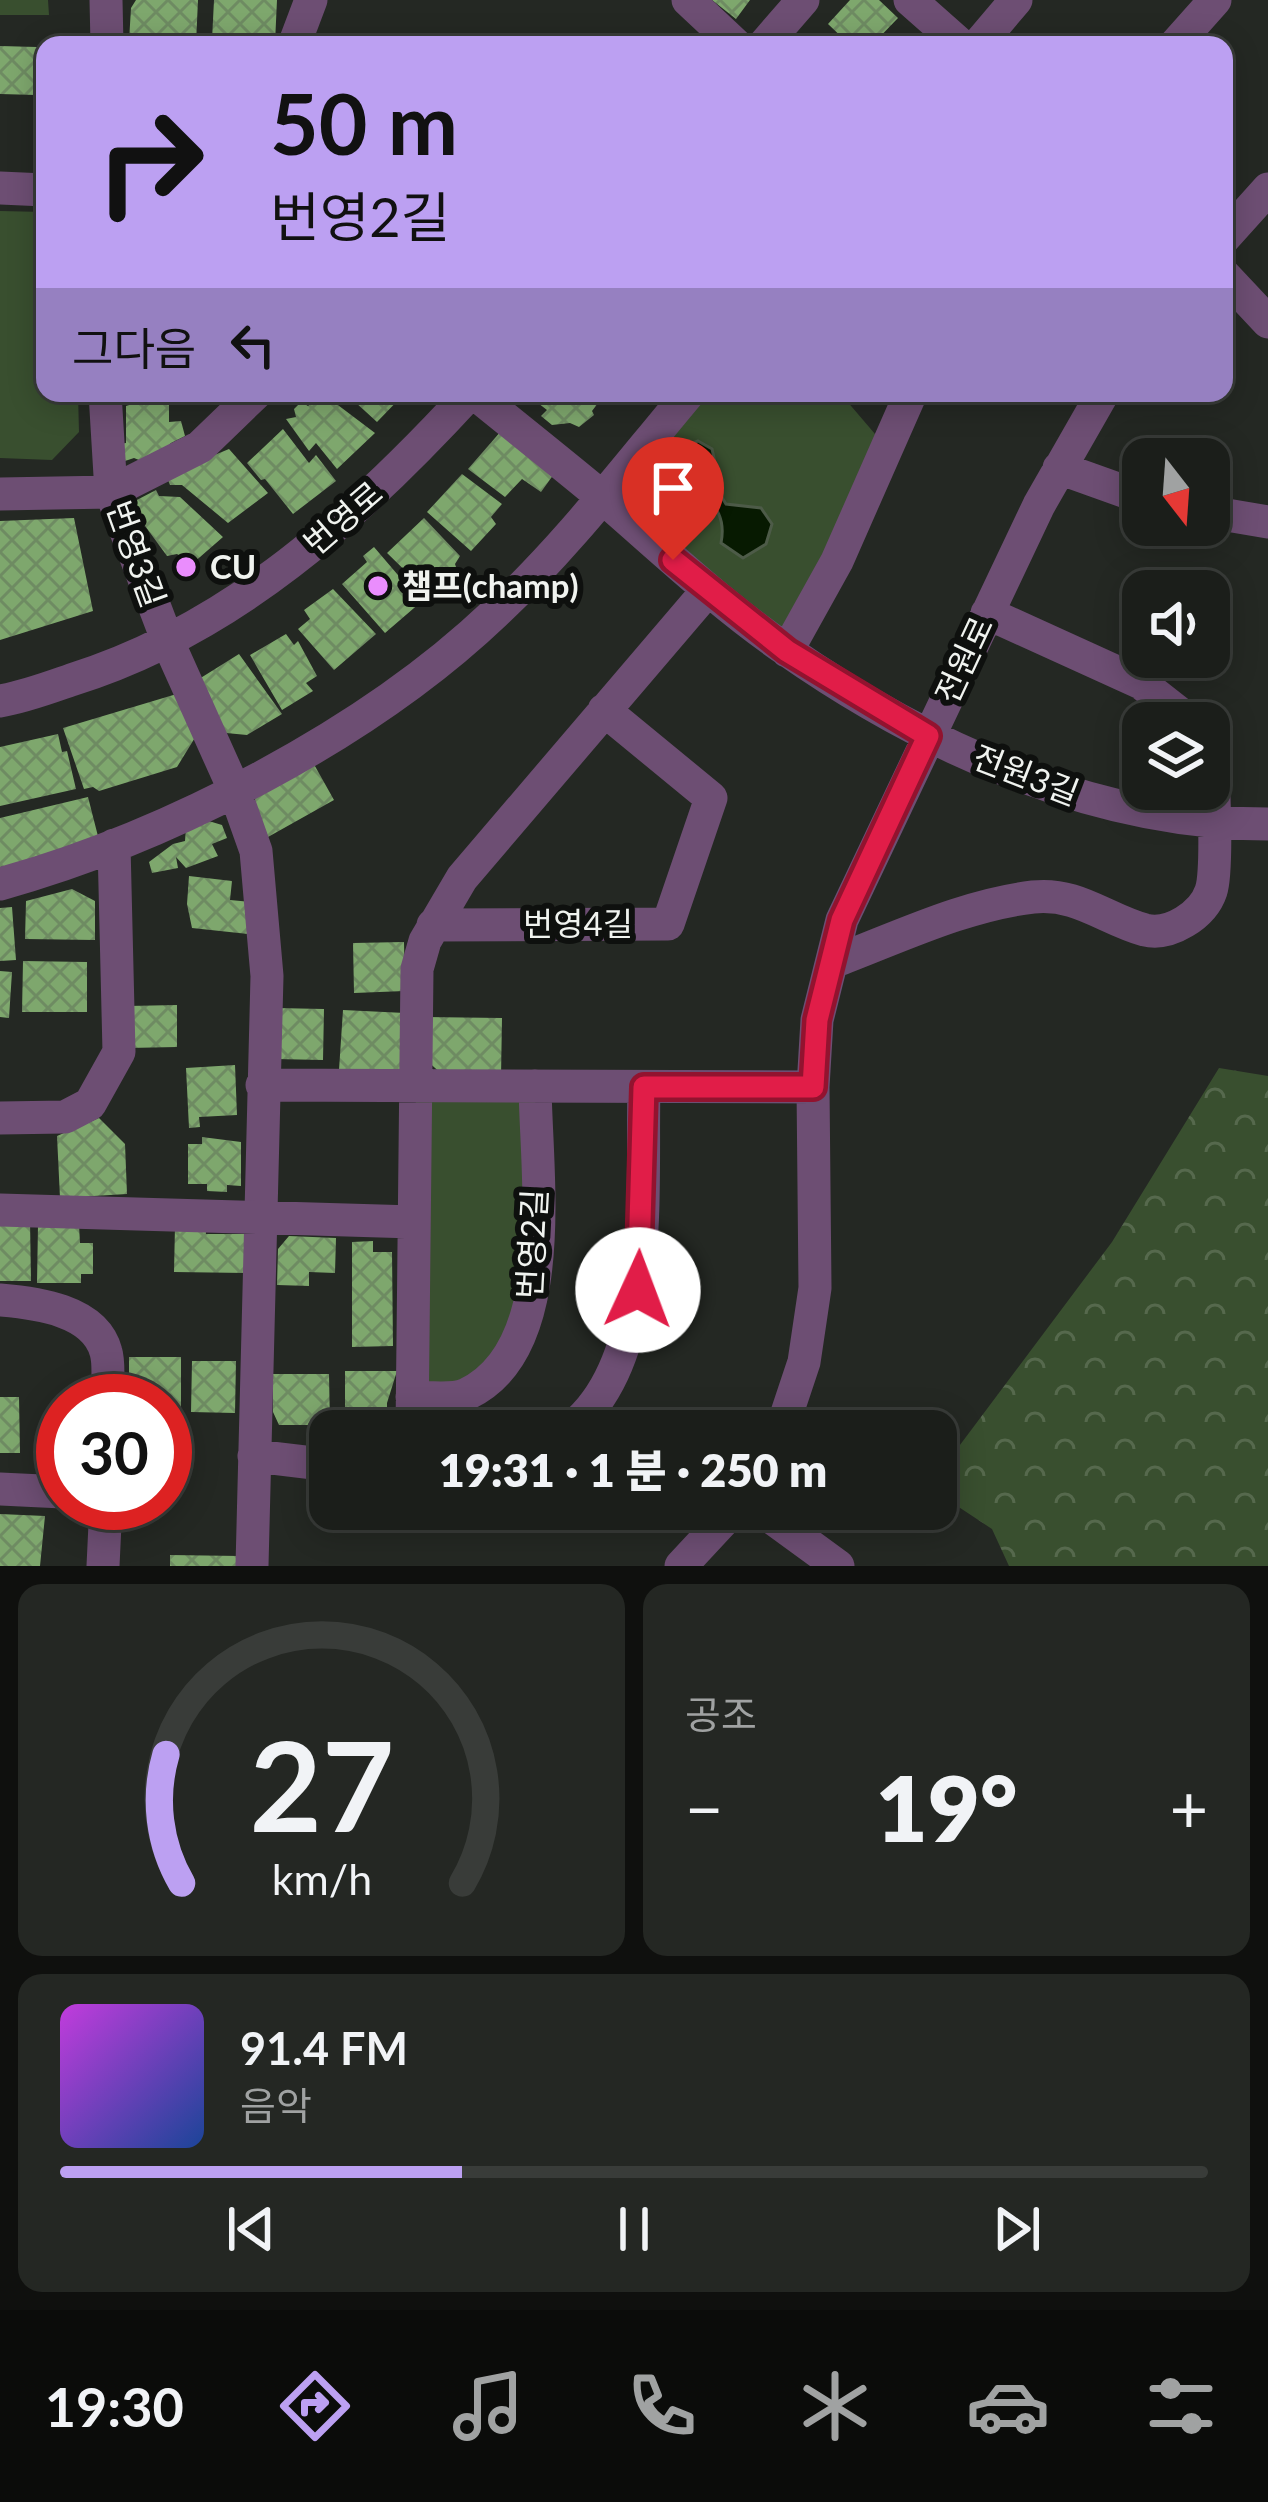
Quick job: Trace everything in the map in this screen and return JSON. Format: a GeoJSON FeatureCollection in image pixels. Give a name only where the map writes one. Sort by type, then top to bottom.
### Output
{"type":"FeatureCollection","features":[{"type":"Feature","properties":{"kind":"street"},"geometry":{"type":"LineString","coordinates":[[106,0],[106,36]]}},
{"type":"Feature","properties":{"kind":"street"},"geometry":{"type":"LineString","coordinates":[[297,36],[311,0]]}},
{"type":"Feature","properties":{"kind":"street"},"geometry":{"type":"LineString","coordinates":[[688,0],[726,36]]}},
{"type":"Feature","properties":{"kind":"street"},"geometry":{"type":"LineString","coordinates":[[772,36],[803,0]]}},
{"type":"Feature","properties":{"kind":"street"},"geometry":{"type":"LineString","coordinates":[[910,0],[951,36]]}},
{"type":"Feature","properties":{"kind":"street"},"geometry":{"type":"LineString","coordinates":[[986,36],[1016,0]]}},
{"type":"Feature","properties":{"kind":"street"},"geometry":{"type":"LineString","coordinates":[[1183,36],[1215,0]]}},
{"type":"Feature","properties":{"kind":"street"},"geometry":{"type":"LineString","coordinates":[[0,188],[36,190]]}},
{"type":"Feature","properties":{"kind":"street"},"geometry":{"type":"LineString","coordinates":[[1233,228],[1268,189]]}},
{"type":"Feature","properties":{"kind":"street"},"geometry":{"type":"LineString","coordinates":[[1233,282],[1268,322]]}},
{"type":"Feature","properties":{"kind":"street","name":"번영3길"},"geometry":{"type":"LineString","coordinates":[[106,402],[111,492],[168,642]]}},
{"type":"Feature","properties":{"kind":"street"},"geometry":{"type":"LineString","coordinates":[[0,494],[111,492],[200,447],[247,402]]}},
{"type":"Feature","properties":{"kind":"street","name":"번영로"},"geometry":{"type":"LineString","coordinates":[[0,700],[104,670],[214,617],[297,558],[405,463],[463,402]]}},
{"type":"Feature","properties":{"kind":"street"},"geometry":{"type":"LineString","coordinates":[[483,402],[707,591],[787,651],[928,736]]}},
{"type":"Feature","properties":{"kind":"street"},"geometry":{"type":"LineString","coordinates":[[0,884],[114,845],[234,789],[361,717],[428,670],[493,616],[566,543],[682,402]]}},
{"type":"Feature","properties":{"kind":"street"},"geometry":{"type":"LineString","coordinates":[[787,651],[837,562],[907,402]]}},
{"type":"Feature","properties":{"kind":"street","name":"전원로"},"geometry":{"type":"LineString","coordinates":[[789,1410],[804,1362],[814,1288],[817,1020],[842,920],[986,613],[1098,402]]}},
{"type":"Feature","properties":{"kind":"street"},"geometry":{"type":"LineString","coordinates":[[1059,468],[1122,490]]}},
{"type":"Feature","properties":{"kind":"street"},"geometry":{"type":"LineString","coordinates":[[1230,516],[1268,522]]}},
{"type":"Feature","properties":{"kind":"street"},"geometry":{"type":"LineString","coordinates":[[416,1086],[416,969],[433,925],[462,878],[707,591]]}},
{"type":"Feature","properties":{"kind":"street"},"geometry":{"type":"LineString","coordinates":[[986,613],[1141,683],[1165,702]]}},
{"type":"Feature","properties":{"kind":"street"},"geometry":{"type":"LineString","coordinates":[[168,642],[234,789],[256,851],[262,907],[267,976],[252,1566]]}},
{"type":"Feature","properties":{"kind":"street","name":"번영4길"},"geometry":{"type":"LineString","coordinates":[[433,925],[668,924],[711,798],[604,710]]}},
{"type":"Feature","properties":{"kind":"street","name":"전원3길"},"geometry":{"type":"LineString","coordinates":[[928,736],[1082,798],[1214,824],[1268,824]]}},
{"type":"Feature","properties":{"kind":"street"},"geometry":{"type":"LineString","coordinates":[[833,962],[973,910],[1033,897],[1060,896],[1148,931],[1171,928],[1193,916],[1211,891],[1213,810]]}},
{"type":"Feature","properties":{"kind":"street"},"geometry":{"type":"LineString","coordinates":[[0,1118],[65,1117],[90,1104],[119,1052],[114,845]]}},
{"type":"Feature","properties":{"kind":"street"},"geometry":{"type":"LineString","coordinates":[[262,1085],[813,1087]]}},
{"type":"Feature","properties":{"kind":"street","name":"번영2길"},"geometry":{"type":"LineString","coordinates":[[412,1410],[416,1086]]}},
{"type":"Feature","properties":{"kind":"street","name":"번영2길"},"geometry":{"type":"LineString","coordinates":[[424,1410],[464,1396],[503,1369],[526,1327],[537,1274],[536,1086]]}},
{"type":"Feature","properties":{"kind":"street"},"geometry":{"type":"LineString","coordinates":[[587,1410],[604,1392],[624,1348],[638,1290],[644,1087]]}},
{"type":"Feature","properties":{"kind":"street"},"geometry":{"type":"LineString","coordinates":[[0,1210],[414,1222]]}},
{"type":"Feature","properties":{"kind":"street"},"geometry":{"type":"LineString","coordinates":[[0,1300],[40,1304],[91,1325],[106,1352],[106,1374]]}},
{"type":"Feature","properties":{"kind":"street"},"geometry":{"type":"LineString","coordinates":[[254,1456],[309,1463]]}},
{"type":"Feature","properties":{"kind":"street"},"geometry":{"type":"LineString","coordinates":[[0,1489],[36,1491]]}},
{"type":"Feature","properties":{"kind":"street"},"geometry":{"type":"LineString","coordinates":[[103,1566],[105,1530]]}},
{"type":"Feature","properties":{"kind":"street"},"geometry":{"type":"LineString","coordinates":[[681,1566],[714,1530]]}},
{"type":"Feature","properties":{"kind":"street"},"geometry":{"type":"LineString","coordinates":[[789,1530],[838,1566]]}},
{"type":"Feature","properties":{"kind":"green space"},"geometry":{"type":"Polygon","coordinates":[[[0,0],[48,0],[49,15],[0,15],[0,0]]]}},
{"type":"Feature","properties":{"kind":"green space"},"geometry":{"type":"Polygon","coordinates":[[[0,211],[36,212],[36,402],[78,402],[79,432],[52,460],[0,458],[0,211]]]}},
{"type":"Feature","properties":{"kind":"green space"},"geometry":{"type":"Polygon","coordinates":[[[684,402],[848,402],[887,448],[787,651],[605,500],[684,402]]]}},
{"type":"Feature","properties":{"kind":"green space"},"geometry":{"type":"Polygon","coordinates":[[[1219,1068],[1268,1076],[1268,1566],[1009,1566],[992,1529],[957,1506],[957,1449],[1112,1242],[1219,1068]]]}},
{"type":"Feature","properties":{"kind":"green space"},"geometry":{"type":"Polygon","coordinates":[[[416,1086],[535,1086],[537,1274],[503,1369],[412,1397],[416,1086]]]}},
{"type":"Feature","properties":{"kind":"shaded area"},"geometry":{"type":"Polygon","coordinates":[[[698,441],[712,449],[713,483],[726,504],[761,508],[772,524],[766,544],[743,558],[721,543],[718,513],[700,488],[675,485],[666,471],[674,450],[698,441]]]}},
{"type":"Feature","properties":{"kind":"building"},"geometry":{"type":"Polygon","coordinates":[[[136,0],[198,0],[196,36],[129,36],[136,0]]]}},
{"type":"Feature","properties":{"kind":"building"},"geometry":{"type":"Polygon","coordinates":[[[214,0],[277,0],[275,36],[212,36],[214,0]]]}},
{"type":"Feature","properties":{"kind":"building"},"geometry":{"type":"Polygon","coordinates":[[[712,0],[750,0],[736,19],[712,0]]]}},
{"type":"Feature","properties":{"kind":"building"},"geometry":{"type":"Polygon","coordinates":[[[850,0],[879,0],[898,18],[881,36],[841,36],[828,24],[850,0]]]}},
{"type":"Feature","properties":{"kind":"building"},"geometry":{"type":"Polygon","coordinates":[[[0,46],[36,47],[36,95],[0,94],[0,46]]]}},
{"type":"Feature","properties":{"kind":"building"},"geometry":{"type":"Polygon","coordinates":[[[177,402],[169,403],[169,422],[181,421],[185,436],[149,464],[134,458],[122,462],[119,444],[126,443],[126,406],[177,402]]]}},
{"type":"Feature","properties":{"kind":"building"},"geometry":{"type":"Polygon","coordinates":[[[301,402],[308,406],[334,402],[375,433],[337,469],[316,443],[309,451],[286,419],[296,417],[294,409],[301,402]]]}},
{"type":"Feature","properties":{"kind":"building"},"geometry":{"type":"Polygon","coordinates":[[[355,402],[396,402],[377,422],[355,402]]]}},
{"type":"Feature","properties":{"kind":"building"},"geometry":{"type":"Polygon","coordinates":[[[537,402],[599,402],[594,415],[579,427],[552,425],[541,416],[547,410],[537,402]]]}},
{"type":"Feature","properties":{"kind":"building"},"geometry":{"type":"Polygon","coordinates":[[[283,429],[309,463],[316,455],[336,481],[293,514],[247,463],[283,429]]]}},
{"type":"Feature","properties":{"kind":"building"},"geometry":{"type":"Polygon","coordinates":[[[502,430],[554,474],[541,492],[522,479],[505,497],[468,469],[502,430]]]}},
{"type":"Feature","properties":{"kind":"building"},"geometry":{"type":"Polygon","coordinates":[[[229,449],[268,493],[228,523],[182,485],[170,485],[166,475],[229,449]]]}},
{"type":"Feature","properties":{"kind":"building"},"geometry":{"type":"Polygon","coordinates":[[[462,474],[502,504],[491,517],[496,524],[471,551],[427,512],[462,474]]]}},
{"type":"Feature","properties":{"kind":"building"},"geometry":{"type":"Polygon","coordinates":[[[156,490],[159,496],[180,497],[223,537],[192,564],[177,554],[167,556],[140,519],[133,502],[156,490]]]}},
{"type":"Feature","properties":{"kind":"building"},"geometry":{"type":"Polygon","coordinates":[[[74,518],[93,611],[0,640],[0,521],[74,518]]]}},
{"type":"Feature","properties":{"kind":"building"},"geometry":{"type":"Polygon","coordinates":[[[424,518],[460,556],[457,570],[427,592],[387,553],[424,518]]]}},
{"type":"Feature","properties":{"kind":"building"},"geometry":{"type":"Polygon","coordinates":[[[374,547],[421,602],[385,633],[342,584],[367,562],[363,556],[374,547]]]}},
{"type":"Feature","properties":{"kind":"building"},"geometry":{"type":"Polygon","coordinates":[[[333,589],[376,634],[334,670],[298,629],[310,619],[304,610],[333,589]]]}},
{"type":"Feature","properties":{"kind":"building"},"geometry":{"type":"Polygon","coordinates":[[[286,634],[294,645],[298,641],[317,676],[306,683],[313,691],[282,710],[250,655],[286,634]]]}},
{"type":"Feature","properties":{"kind":"building"},"geometry":{"type":"Polygon","coordinates":[[[239,654],[282,714],[247,735],[226,733],[199,679],[239,654]]]}},
{"type":"Feature","properties":{"kind":"building"},"geometry":{"type":"Polygon","coordinates":[[[180,693],[196,736],[177,767],[99,791],[84,789],[63,728],[180,693]]]}},
{"type":"Feature","properties":{"kind":"building"},"geometry":{"type":"Polygon","coordinates":[[[58,734],[76,789],[0,806],[0,747],[58,734]]]}},
{"type":"Feature","properties":{"kind":"building"},"geometry":{"type":"Polygon","coordinates":[[[311,759],[334,800],[268,837],[252,808],[259,788],[311,759]]]}},
{"type":"Feature","properties":{"kind":"building"},"geometry":{"type":"Polygon","coordinates":[[[88,797],[101,848],[0,867],[0,818],[88,797]]]}},
{"type":"Feature","properties":{"kind":"building"},"geometry":{"type":"Polygon","coordinates":[[[202,819],[222,825],[227,838],[212,844],[218,856],[186,868],[176,857],[178,868],[152,873],[149,862],[185,841],[186,827],[202,819]]]}},
{"type":"Feature","properties":{"kind":"building"},"geometry":{"type":"Polygon","coordinates":[[[189,876],[232,881],[230,900],[251,902],[248,934],[192,928],[187,904],[189,876]]]}},
{"type":"Feature","properties":{"kind":"building"},"geometry":{"type":"Polygon","coordinates":[[[72,889],[95,901],[95,940],[25,939],[26,901],[72,889]]]}},
{"type":"Feature","properties":{"kind":"building"},"geometry":{"type":"Polygon","coordinates":[[[12,907],[16,960],[0,961],[0,908],[12,907]]]}},
{"type":"Feature","properties":{"kind":"building"},"geometry":{"type":"Polygon","coordinates":[[[404,942],[405,991],[354,993],[353,943],[404,942]]]}},
{"type":"Feature","properties":{"kind":"building"},"geometry":{"type":"Polygon","coordinates":[[[23,961],[87,962],[87,1012],[22,1012],[23,961]]]}},
{"type":"Feature","properties":{"kind":"building"},"geometry":{"type":"Polygon","coordinates":[[[0,971],[12,972],[9,1018],[0,1017],[0,971]]]}},
{"type":"Feature","properties":{"kind":"building"},"geometry":{"type":"Polygon","coordinates":[[[177,1005],[177,1047],[128,1048],[127,1006],[177,1005]]]}},
{"type":"Feature","properties":{"kind":"building"},"geometry":{"type":"Polygon","coordinates":[[[276,1008],[324,1009],[323,1060],[275,1059],[276,1008]]]}},
{"type":"Feature","properties":{"kind":"building"},"geometry":{"type":"Polygon","coordinates":[[[343,1010],[405,1013],[402,1073],[339,1070],[343,1010]]]}},
{"type":"Feature","properties":{"kind":"building"},"geometry":{"type":"Polygon","coordinates":[[[425,1017],[502,1018],[501,1077],[445,1077],[424,1058],[425,1017]]]}},
{"type":"Feature","properties":{"kind":"building"},"geometry":{"type":"Polygon","coordinates":[[[235,1065],[237,1115],[199,1117],[200,1127],[189,1128],[186,1068],[235,1065]]]}},
{"type":"Feature","properties":{"kind":"building"},"geometry":{"type":"Polygon","coordinates":[[[99,1118],[125,1144],[127,1194],[60,1198],[57,1136],[99,1118]]]}},
{"type":"Feature","properties":{"kind":"building"},"geometry":{"type":"Polygon","coordinates":[[[202,1137],[241,1142],[241,1186],[227,1185],[227,1192],[207,1191],[207,1184],[188,1184],[188,1144],[202,1144],[202,1137]]]}},
{"type":"Feature","properties":{"kind":"building"},"geometry":{"type":"Polygon","coordinates":[[[0,1220],[30,1220],[31,1281],[0,1281],[0,1220]]]}},
{"type":"Feature","properties":{"kind":"building"},"geometry":{"type":"Polygon","coordinates":[[[38,1225],[79,1225],[80,1243],[93,1243],[93,1274],[81,1274],[81,1283],[37,1283],[38,1225]]]}},
{"type":"Feature","properties":{"kind":"building"},"geometry":{"type":"Polygon","coordinates":[[[175,1226],[206,1226],[206,1234],[248,1234],[247,1273],[174,1272],[175,1226]]]}},
{"type":"Feature","properties":{"kind":"building"},"geometry":{"type":"Polygon","coordinates":[[[289,1236],[336,1238],[335,1273],[309,1272],[309,1286],[277,1285],[278,1249],[289,1236]]]}},
{"type":"Feature","properties":{"kind":"building"},"geometry":{"type":"Polygon","coordinates":[[[373,1241],[373,1252],[392,1252],[393,1346],[352,1347],[352,1242],[373,1241]]]}},
{"type":"Feature","properties":{"kind":"building"},"geometry":{"type":"Polygon","coordinates":[[[129,1357],[181,1357],[181,1374],[129,1374],[129,1357]]]}},
{"type":"Feature","properties":{"kind":"building"},"geometry":{"type":"Polygon","coordinates":[[[192,1361],[236,1361],[235,1413],[192,1412],[192,1361]]]}},
{"type":"Feature","properties":{"kind":"building"},"geometry":{"type":"Polygon","coordinates":[[[345,1371],[397,1371],[387,1410],[345,1410],[345,1371]]]}},
{"type":"Feature","properties":{"kind":"building"},"geometry":{"type":"Polygon","coordinates":[[[273,1374],[329,1374],[330,1410],[309,1410],[309,1425],[279,1425],[273,1412],[273,1374]]]}},
{"type":"Feature","properties":{"kind":"building"},"geometry":{"type":"Polygon","coordinates":[[[0,1397],[19,1397],[20,1453],[0,1453],[0,1397]]]}},
{"type":"Feature","properties":{"kind":"building"},"geometry":{"type":"Polygon","coordinates":[[[0,1514],[36,1516],[36,1530],[44,1530],[40,1566],[0,1566],[0,1514]]]}},
{"type":"Feature","properties":{"kind":"building"},"geometry":{"type":"Polygon","coordinates":[[[170,1555],[240,1556],[239,1566],[170,1566],[170,1555]]]}},
{"type":"Feature","properties":{"kind":"place","name":"CU"},"geometry":{"type":"Point","coordinates":[186,567]}},
{"type":"Feature","properties":{"kind":"place","name":"챔프(champ)"},"geometry":{"type":"Point","coordinates":[378,586]}},
{"type":"Feature","properties":{"kind":"route"},"geometry":{"type":"LineString","coordinates":[[638,1290],[644,1087],[813,1087],[817,1020],[842,920],[928,736],[787,651],[673,560]]}}]}
